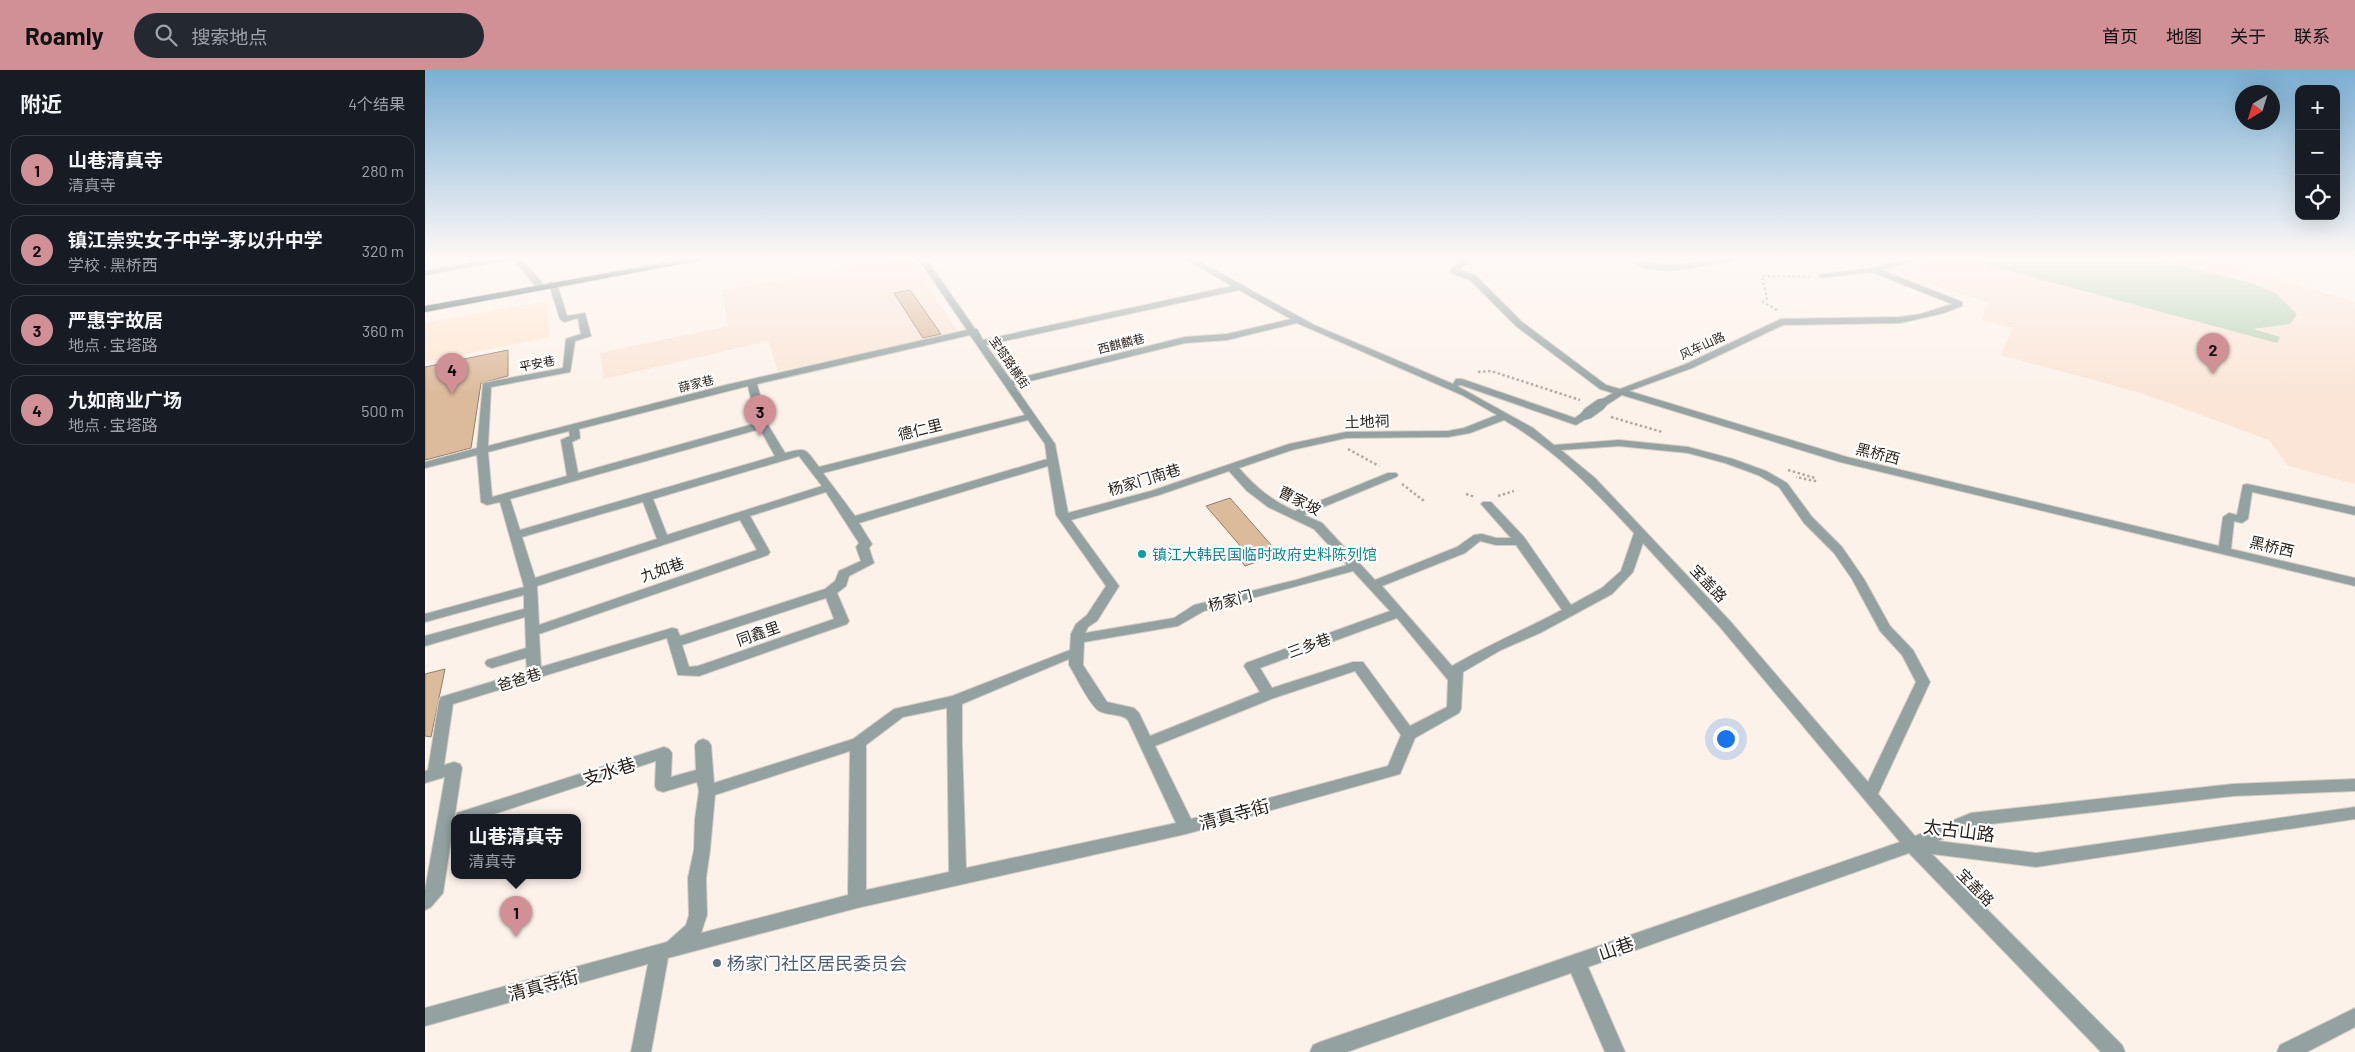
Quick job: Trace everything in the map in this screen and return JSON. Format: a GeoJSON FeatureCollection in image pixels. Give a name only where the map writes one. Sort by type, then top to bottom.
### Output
{"type":"FeatureCollection","features":[{"type":"Feature","properties":{"kind":"main road"},"geometry":{"type":"LineString","coordinates":[[425,309],[458,303]]}},
{"type":"Feature","properties":{"kind":"street","name":"平安巷"},"geometry":{"type":"LineString","coordinates":[[482,451],[486,385],[567,370],[571,339],[586,336],[582,315],[564,319],[559,303]]}},
{"type":"Feature","properties":{"kind":"street","name":"宝塔路横街"},"geometry":{"type":"LineString","coordinates":[[954,303],[1050,444],[1053,461]]}},
{"type":"Feature","properties":{"kind":"street"},"geometry":{"type":"LineString","coordinates":[[981,343],[1167,303]]}},
{"type":"Feature","properties":{"kind":"street","name":"宝盖路"},"geometry":{"type":"LineString","coordinates":[[1268,303],[1299,320],[1455,384],[1466,393],[1529,430],[1591,480],[1725,624],[1912,845],[2115,1052]]}},
{"type":"Feature","properties":{"kind":"street","name":"黑桥西"},"geometry":{"type":"LineString","coordinates":[[1498,303],[1519,324],[1603,387],[1845,460],[2355,582]]}},
{"type":"Feature","properties":{"kind":"street","name":"风车山路"},"geometry":{"type":"LineString","coordinates":[[1455,384],[1576,422],[1619,392],[1689,366],[1777,324],[1795,321],[1889,322],[1949,309],[1959,304],[1956,303]]}},
{"type":"Feature","properties":{"kind":"street","name":"西麒麟巷"},"geometry":{"type":"LineString","coordinates":[[1009,383],[1185,340],[1227,337],[1299,320]]}},
{"type":"Feature","properties":{"kind":"street","name":"薛家巷"},"geometry":{"type":"LineString","coordinates":[[425,465],[752,382],[974,331]]}},
{"type":"Feature","properties":{"kind":"street"},"geometry":{"type":"LineString","coordinates":[[752,382],[763,425],[782,458]]}},
{"type":"Feature","properties":{"kind":"street","name":"德仁里"},"geometry":{"type":"LineString","coordinates":[[817,471],[1031,416]]}},
{"type":"Feature","properties":{"kind":"street","name":"土地祠"},"geometry":{"type":"LineString","coordinates":[[1231,466],[1289,447],[1345,435],[1448,434],[1466,431],[1505,416]]}},
{"type":"Feature","properties":{"kind":"street"},"geometry":{"type":"LineString","coordinates":[[482,451],[487,502],[763,425]]}},
{"type":"Feature","properties":{"kind":"street"},"geometry":{"type":"LineString","coordinates":[[573,477],[565,440],[575,438],[575,427]]}},
{"type":"Feature","properties":{"kind":"street"},"geometry":{"type":"LineString","coordinates":[[1551,448],[1619,443],[1688,450],[1729,461],[1762,474],[1783,485],[1808,520],[1843,557],[1858,579],[1885,628],[1908,653],[1923,682],[1869,795]]}},
{"type":"Feature","properties":{"kind":"street"},"geometry":{"type":"LineString","coordinates":[[516,535],[801,452],[829,486],[866,544],[862,547],[867,563],[843,574],[841,583],[830,592]]}},
{"type":"Feature","properties":{"kind":"street"},"geometry":{"type":"LineString","coordinates":[[852,521],[1053,461],[1063,518],[1113,586],[1091,618],[1083,624],[1077,646],[1076,665],[1097,701],[1110,710],[1129,712],[1134,717],[1186,827]]}},
{"type":"Feature","properties":{"kind":"street","name":"曹家坡"},"geometry":{"type":"LineString","coordinates":[[1231,466],[1251,489],[1271,505],[1317,526],[1354,567],[1399,612],[1454,680]]}},
{"type":"Feature","properties":{"kind":"street","name":"杨家门南巷"},"geometry":{"type":"LineString","coordinates":[[1063,518],[1155,493],[1231,466]]}},
{"type":"Feature","properties":{"kind":"street"},"geometry":{"type":"LineString","coordinates":[[1295,515],[1392,475]]}},
{"type":"Feature","properties":{"kind":"street","name":"九如巷"},"geometry":{"type":"LineString","coordinates":[[425,618],[530,586],[829,486]]}},
{"type":"Feature","properties":{"kind":"street"},"geometry":{"type":"LineString","coordinates":[[2225,551],[2229,517],[2243,519],[2247,487],[2355,511]]}},
{"type":"Feature","properties":{"kind":"street"},"geometry":{"type":"LineString","coordinates":[[504,497],[530,586],[534,675]]}},
{"type":"Feature","properties":{"kind":"street","name":"九如巷"},"geometry":{"type":"LineString","coordinates":[[647,498],[663,540]]}},
{"type":"Feature","properties":{"kind":"street"},"geometry":{"type":"LineString","coordinates":[[1492,500],[1569,611]]}},
{"type":"Feature","properties":{"kind":"street","name":"九如巷"},"geometry":{"type":"LineString","coordinates":[[531,632],[764,552],[743,514]]}},
{"type":"Feature","properties":{"kind":"street"},"geometry":{"type":"LineString","coordinates":[[1147,742],[1269,694],[1358,665],[1409,735],[1431,720],[1445,715],[1454,709],[1456,670],[1496,647],[1535,630],[1607,591],[1627,572],[1640,533]]}},
{"type":"Feature","properties":{"kind":"street"},"geometry":{"type":"LineString","coordinates":[[1373,586],[1461,550],[1472,539],[1480,536],[1503,543],[1520,540]]}},
{"type":"Feature","properties":{"kind":"street","name":"杨家门"},"geometry":{"type":"LineString","coordinates":[[955,701],[1067,655],[1077,646],[1178,622],[1199,608],[1301,583],[1354,567]]}},
{"type":"Feature","properties":{"kind":"street","name":"同鑫里"},"geometry":{"type":"LineString","coordinates":[[830,592],[842,621],[699,671],[683,672],[673,638],[830,592]]}},
{"type":"Feature","properties":{"kind":"street"},"geometry":{"type":"LineString","coordinates":[[425,641],[531,612]]}},
{"type":"Feature","properties":{"kind":"street","name":"三多巷"},"geometry":{"type":"LineString","coordinates":[[1269,694],[1251,666],[1399,612]]}},
{"type":"Feature","properties":{"kind":"street","name":"爸爸巷"},"geometry":{"type":"LineString","coordinates":[[430,775],[446,701],[534,675],[673,638]]}},
{"type":"Feature","properties":{"kind":"street"},"geometry":{"type":"LineString","coordinates":[[492,663],[532,651]]}},
{"type":"Feature","properties":{"kind":"street"},"geometry":{"type":"LineString","coordinates":[[707,791],[858,743],[899,713],[955,701],[954,744],[958,877]]}},
{"type":"Feature","properties":{"kind":"street","name":"清真寺街"},"geometry":{"type":"LineString","coordinates":[[425,1017],[857,900],[1186,827],[1394,770],[1409,735]]}},
{"type":"Feature","properties":{"kind":"street"},"geometry":{"type":"LineString","coordinates":[[857,900],[858,743]]}},
{"type":"Feature","properties":{"kind":"street"},"geometry":{"type":"LineString","coordinates":[[641,1052],[666,951],[693,930],[698,915],[697,878],[703,850],[703,819],[707,791],[704,774],[703,744]]}},
{"type":"Feature","properties":{"kind":"street","name":"支水巷"},"geometry":{"type":"LineString","coordinates":[[475,814],[664,753],[663,786],[704,774]]}},
{"type":"Feature","properties":{"kind":"street"},"geometry":{"type":"LineString","coordinates":[[425,902],[434,893],[450,822],[454,768],[430,775]]}},
{"type":"Feature","properties":{"kind":"street","name":"太古山路"},"geometry":{"type":"LineString","coordinates":[[1912,845],[1971,820],[2233,790],[2355,785]]}},
{"type":"Feature","properties":{"kind":"street","name":"太古山路"},"geometry":{"type":"LineString","coordinates":[[1912,845],[2036,860],[2355,813]]}},
{"type":"Feature","properties":{"kind":"street","name":"山巷"},"geometry":{"type":"LineString","coordinates":[[1320,1052],[1912,845]]}},
{"type":"Feature","properties":{"kind":"street"},"geometry":{"type":"LineString","coordinates":[[1576,962],[1615,1052]]}},
{"type":"Feature","properties":{"kind":"street"},"geometry":{"type":"LineString","coordinates":[[2287,1052],[2355,1017]]}},
{"type":"Feature","properties":{"kind":"path"},"geometry":{"type":"LineString","coordinates":[[1764,303],[1779,311],[1782,320],[1775,322],[1777,324]]}},
{"type":"Feature","properties":{"kind":"path"},"geometry":{"type":"LineString","coordinates":[[1455,384],[1459,378],[1484,371],[1585,402]]}},
{"type":"Feature","properties":{"kind":"path"},"geometry":{"type":"LineString","coordinates":[[1609,416],[1666,433]]}},
{"type":"Feature","properties":{"kind":"path"},"geometry":{"type":"LineString","coordinates":[[1783,485],[1785,480],[1791,477],[1815,480],[1815,478],[1787,470]]}},
{"type":"Feature","properties":{"kind":"path"},"geometry":{"type":"LineString","coordinates":[[1492,500],[1514,491]]}},
{"type":"Feature","properties":{"kind":"shaded area"},"geometry":{"type":"Polygon","coordinates":[[[536,303],[546,303],[550,337],[425,362],[425,323],[536,303]]]}},
{"type":"Feature","properties":{"kind":"shaded area"},"geometry":{"type":"Polygon","coordinates":[[[724,303],[939,303],[959,334],[778,371],[768,341],[604,379],[600,353],[728,326],[724,303]]]}},
{"type":"Feature","properties":{"kind":"shaded area"},"geometry":{"type":"Polygon","coordinates":[[[1988,303],[2355,303],[2355,484],[2288,466],[2269,440],[2141,393],[2001,355],[2013,328],[1981,320],[1988,303]]]}},
{"type":"Feature","properties":{"kind":"green space"},"geometry":{"type":"Polygon","coordinates":[[[2128,303],[2285,303],[2297,314],[2290,324],[2253,329],[2280,337],[2277,343],[2128,303]]]}},
{"type":"Feature","properties":{"kind":"building"},"geometry":{"type":"Polygon","coordinates":[[[900,303],[919,303],[941,334],[923,338],[900,303]]]}},
{"type":"Feature","properties":{"kind":"building"},"geometry":{"type":"Polygon","coordinates":[[[508,350],[508,376],[481,383],[471,448],[425,460],[425,367],[508,350]]]}},
{"type":"Feature","properties":{"kind":"building"},"geometry":{"type":"Polygon","coordinates":[[[1230,498],[1279,554],[1245,566],[1233,551],[1242,548],[1206,506],[1230,498]]]}},
{"type":"Feature","properties":{"kind":"building"},"geometry":{"type":"Polygon","coordinates":[[[445,669],[431,737],[425,736],[425,674],[445,669]]]}},
{"type":"Feature","properties":{"kind":"place","name":"镇江崇实女子中学-茅以升中学"},"geometry":{"type":"Point","coordinates":[2213,374]}},
{"type":"Feature","properties":{"kind":"place","name":"九如商业广场"},"geometry":{"type":"Point","coordinates":[452,394]}},
{"type":"Feature","properties":{"kind":"place","name":"严惠宇故居"},"geometry":{"type":"Point","coordinates":[760,436]}},
{"type":"Feature","properties":{"kind":"place","name":"镇江大韩民国临时政府史料陈列馆"},"geometry":{"type":"Point","coordinates":[1142,554]}},
{"type":"Feature","properties":{"kind":"place","name":"山巷清真寺"},"geometry":{"type":"Point","coordinates":[516,937]}},
{"type":"Feature","properties":{"kind":"place","name":"杨家门社区居民委员会"},"geometry":{"type":"Point","coordinates":[717,963]}}]}
